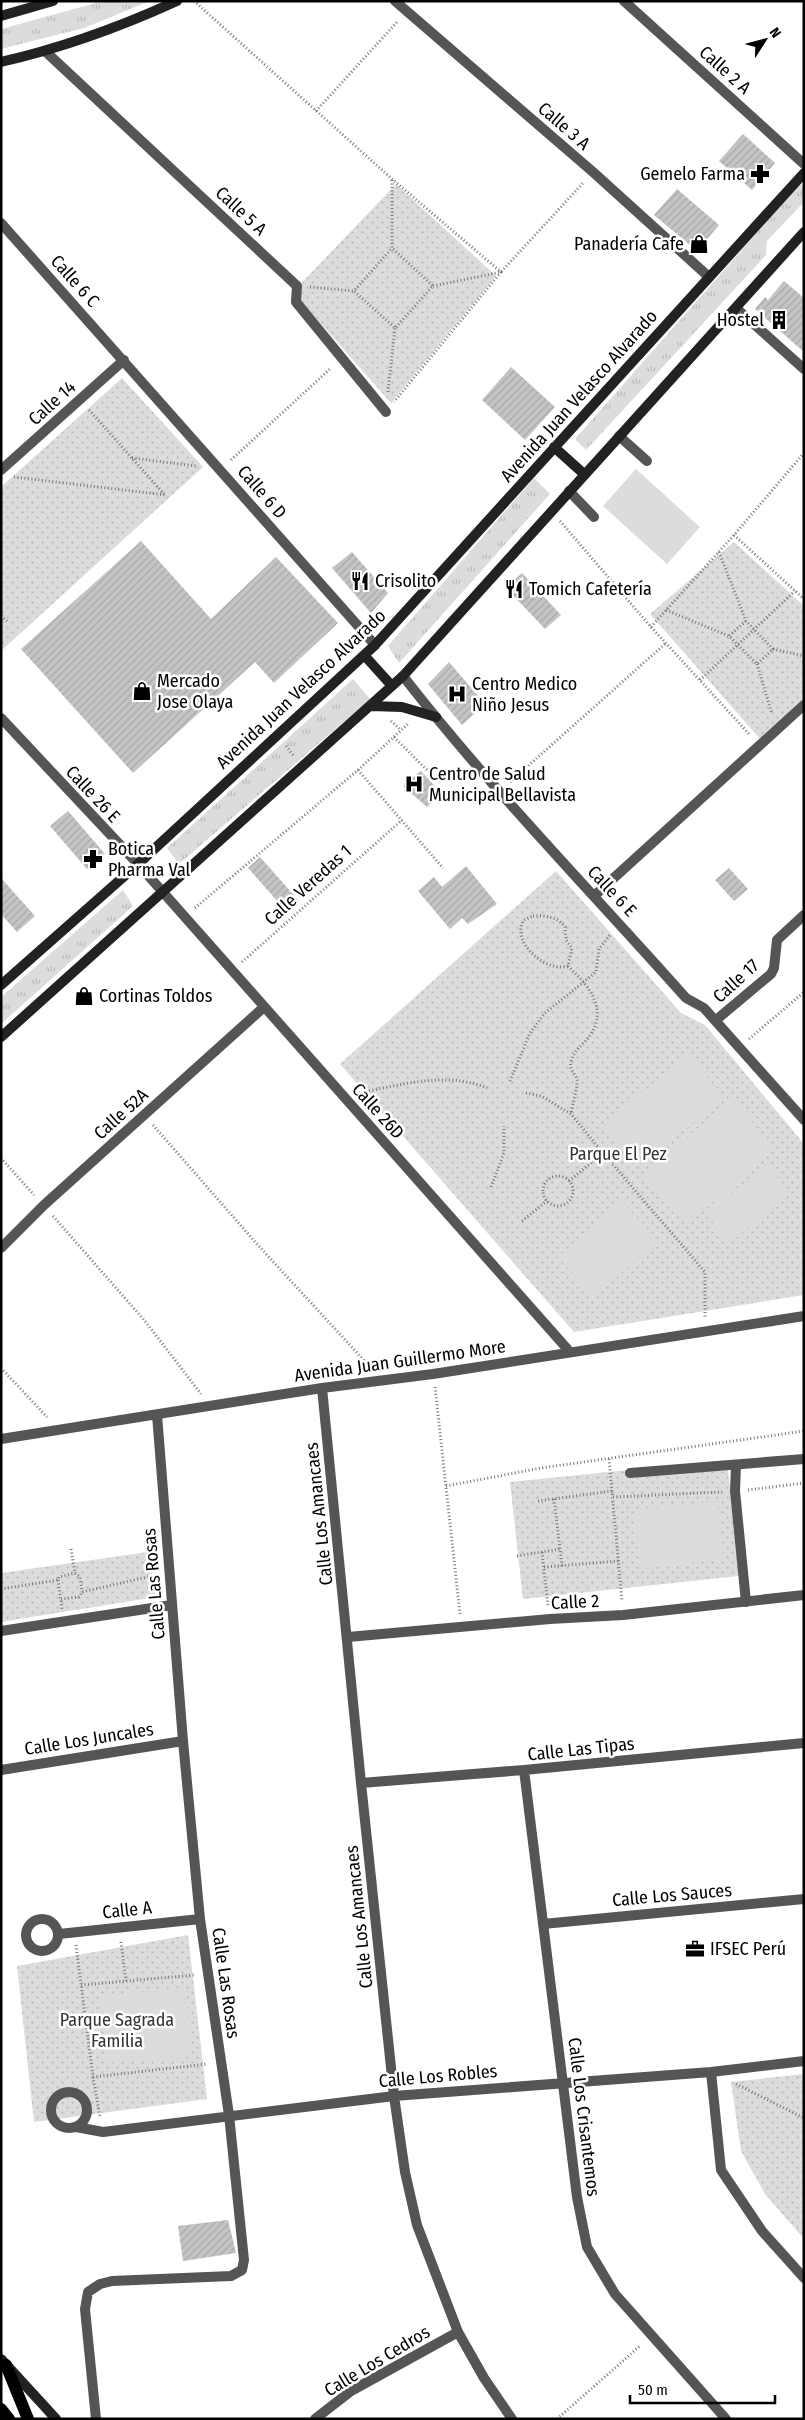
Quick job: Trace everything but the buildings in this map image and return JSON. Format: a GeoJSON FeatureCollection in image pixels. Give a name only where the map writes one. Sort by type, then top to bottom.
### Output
{"type":"FeatureCollection","features":[{"type":"Feature","properties":{"kind":"main road"},"geometry":{"type":"LineString","coordinates":[[1,16],[53,1]]}},
{"type":"Feature","properties":{"kind":"main road"},"geometry":{"type":"LineString","coordinates":[[1,62],[46,52],[131,22],[177,1]]}},
{"type":"Feature","properties":{"kind":"main road","name":"Avenida Juan Velasco Alvarado"},"geometry":{"type":"LineString","coordinates":[[1,985],[138,864],[375,645],[804,173]]}},
{"type":"Feature","properties":{"kind":"main road"},"geometry":{"type":"LineString","coordinates":[[1,1037],[403,676],[804,232]]}},
{"type":"Feature","properties":{"kind":"main road"},"geometry":{"type":"LineString","coordinates":[[554,448],[584,474]]}},
{"type":"Feature","properties":{"kind":"main road"},"geometry":{"type":"LineString","coordinates":[[364,655],[392,686]]}},
{"type":"Feature","properties":{"kind":"main road"},"geometry":{"type":"LineString","coordinates":[[371,706],[402,707],[436,717]]}},
{"type":"Feature","properties":{"kind":"main road"},"geometry":{"type":"LineString","coordinates":[[4,2362],[28,2419]]}},
{"type":"Feature","properties":{"kind":"main road"},"geometry":{"type":"LineString","coordinates":[[4,2362],[56,2419]]}},
{"type":"Feature","properties":{"kind":"main road"},"geometry":{"type":"LineString","coordinates":[[1,2409],[10,2419]]}},
{"type":"Feature","properties":{"kind":"street","name":"Calle 3 A"},"geometry":{"type":"LineString","coordinates":[[395,1],[593,172],[709,277]]}},
{"type":"Feature","properties":{"kind":"street","name":"Calle 2 A"},"geometry":{"type":"LineString","coordinates":[[624,1],[804,164]]}},
{"type":"Feature","properties":{"kind":"street","name":"Calle 5 A"},"geometry":{"type":"LineString","coordinates":[[46,52],[297,286]]}},
{"type":"Feature","properties":{"kind":"street","name":"Calle 6 C"},"geometry":{"type":"LineString","coordinates":[[1,223],[124,360]]}},
{"type":"Feature","properties":{"kind":"street"},"geometry":{"type":"LineString","coordinates":[[297,286],[296,302],[386,412]]}},
{"type":"Feature","properties":{"kind":"street"},"geometry":{"type":"LineString","coordinates":[[736,308],[804,369]]}},
{"type":"Feature","properties":{"kind":"street","name":"Calle 14"},"geometry":{"type":"LineString","coordinates":[[1,470],[124,360]]}},
{"type":"Feature","properties":{"kind":"street","name":"Calle 6 D"},"geometry":{"type":"LineString","coordinates":[[124,360],[375,645]]}},
{"type":"Feature","properties":{"kind":"street"},"geometry":{"type":"LineString","coordinates":[[619,436],[647,461]]}},
{"type":"Feature","properties":{"kind":"street"},"geometry":{"type":"LineString","coordinates":[[569,492],[594,517]]}},
{"type":"Feature","properties":{"kind":"street","name":"Calle 6 E"},"geometry":{"type":"LineString","coordinates":[[403,676],[499,791],[686,998],[704,1008],[716,1020],[804,1120]]}},
{"type":"Feature","properties":{"kind":"street"},"geometry":{"type":"LineString","coordinates":[[594,896],[804,705]]}},
{"type":"Feature","properties":{"kind":"street","name":"Calle 26 E"},"geometry":{"type":"LineString","coordinates":[[1,718],[163,892]]}},
{"type":"Feature","properties":{"kind":"street","name":"Calle 26D"},"geometry":{"type":"LineString","coordinates":[[163,892],[570,1352]]}},
{"type":"Feature","properties":{"kind":"street","name":"Calle 17"},"geometry":{"type":"LineString","coordinates":[[716,1020],[771,974],[774,968],[777,940],[804,915]]}},
{"type":"Feature","properties":{"kind":"street","name":"Calle 52A"},"geometry":{"type":"LineString","coordinates":[[1,1248],[44,1205],[264,1007]]}},
{"type":"Feature","properties":{"kind":"street","name":"Avenida Juan Guillermo More"},"geometry":{"type":"LineString","coordinates":[[1,1439],[322,1388],[433,1374],[804,1316]]}},
{"type":"Feature","properties":{"kind":"street","name":"Calle Los Amancaes"},"geometry":{"type":"LineString","coordinates":[[322,1388],[394,2096],[405,2172],[417,2225],[458,2332],[484,2378],[512,2419]]}},
{"type":"Feature","properties":{"kind":"street","name":"Calle Las Rosas"},"geometry":{"type":"LineString","coordinates":[[96,2419],[85,2309],[88,2292],[100,2284],[112,2281],[231,2276],[242,2270],[244,2260],[229,2115],[200,1919],[182,1741],[157,1415]]}},
{"type":"Feature","properties":{"kind":"street"},"geometry":{"type":"LineString","coordinates":[[630,1473],[804,1458]]}},
{"type":"Feature","properties":{"kind":"street"},"geometry":{"type":"LineString","coordinates":[[736,1465],[735,1491],[746,1602]]}},
{"type":"Feature","properties":{"kind":"street","name":"Calle 2"},"geometry":{"type":"LineString","coordinates":[[348,1637],[550,1619],[623,1615],[804,1595]]}},
{"type":"Feature","properties":{"kind":"street"},"geometry":{"type":"LineString","coordinates":[[1,1631],[172,1605]]}},
{"type":"Feature","properties":{"kind":"street","name":"Calle Los Juncales"},"geometry":{"type":"LineString","coordinates":[[1,1770],[182,1741]]}},
{"type":"Feature","properties":{"kind":"street","name":"Calle Las Tipas"},"geometry":{"type":"LineString","coordinates":[[361,1783],[524,1770],[804,1743]]}},
{"type":"Feature","properties":{"kind":"street","name":"Calle Los Crisantemos"},"geometry":{"type":"LineString","coordinates":[[524,1770],[577,2197],[587,2247],[615,2294],[726,2419]]}},
{"type":"Feature","properties":{"kind":"street","name":"Calle Los Sauces"},"geometry":{"type":"LineString","coordinates":[[543,1924],[804,1900]]}},
{"type":"Feature","properties":{"kind":"street","name":"Calle A"},"geometry":{"type":"LineString","coordinates":[[59,1934],[200,1919]]}},
{"type":"Feature","properties":{"kind":"street","name":"Calle Los Robles"},"geometry":{"type":"LineString","coordinates":[[76,2127],[103,2132],[394,2096],[711,2072],[804,2061]]}},
{"type":"Feature","properties":{"kind":"street"},"geometry":{"type":"LineString","coordinates":[[711,2072],[721,2170],[762,2231],[804,2278]]}},
{"type":"Feature","properties":{"kind":"street","name":"Calle Los Cedros"},"geometry":{"type":"LineString","coordinates":[[315,2419],[351,2391],[458,2332]]}},
{"type":"Feature","properties":{"kind":"path"},"geometry":{"type":"LineString","coordinates":[[194,1],[392,179],[501,272]]}},
{"type":"Feature","properties":{"kind":"path"},"geometry":{"type":"LineString","coordinates":[[316,111],[406,11]]}},
{"type":"Feature","properties":{"kind":"path"},"geometry":{"type":"LineString","coordinates":[[386,412],[501,272],[593,172]]}},
{"type":"Feature","properties":{"kind":"path"},"geometry":{"type":"LineString","coordinates":[[354,291],[392,248],[392,179]]}},
{"type":"Feature","properties":{"kind":"path"},"geometry":{"type":"LineString","coordinates":[[392,248],[433,286]]}},
{"type":"Feature","properties":{"kind":"path"},"geometry":{"type":"LineString","coordinates":[[386,412],[395,328],[433,286],[501,272]]}},
{"type":"Feature","properties":{"kind":"path"},"geometry":{"type":"LineString","coordinates":[[297,286],[354,291],[395,328]]}},
{"type":"Feature","properties":{"kind":"path"},"geometry":{"type":"LineString","coordinates":[[132,458],[221,470],[342,358]]}},
{"type":"Feature","properties":{"kind":"path"},"geometry":{"type":"LineString","coordinates":[[11,477],[166,495],[80,400]]}},
{"type":"Feature","properties":{"kind":"path"},"geometry":{"type":"LineString","coordinates":[[651,626],[719,552],[804,453]]}},
{"type":"Feature","properties":{"kind":"path"},"geometry":{"type":"LineString","coordinates":[[551,511],[666,643],[760,746]]}},
{"type":"Feature","properties":{"kind":"path"},"geometry":{"type":"LineString","coordinates":[[734,535],[804,599]]}},
{"type":"Feature","properties":{"kind":"path"},"geometry":{"type":"LineString","coordinates":[[719,552],[746,621],[773,649],[804,656]]}},
{"type":"Feature","properties":{"kind":"path"},"geometry":{"type":"LineString","coordinates":[[700,680],[795,591]]}},
{"type":"Feature","properties":{"kind":"path"},"geometry":{"type":"LineString","coordinates":[[666,610],[729,636],[757,664],[777,729]]}},
{"type":"Feature","properties":{"kind":"path"},"geometry":{"type":"LineString","coordinates":[[1,616],[8,622]]}},
{"type":"Feature","properties":{"kind":"path"},"geometry":{"type":"LineString","coordinates":[[729,636],[746,621]]}},
{"type":"Feature","properties":{"kind":"path"},"geometry":{"type":"LineString","coordinates":[[499,791],[666,643]]}},
{"type":"Feature","properties":{"kind":"path"},"geometry":{"type":"LineString","coordinates":[[757,664],[773,649]]}},
{"type":"Feature","properties":{"kind":"path"},"geometry":{"type":"LineString","coordinates":[[194,909],[358,770],[414,718]]}},
{"type":"Feature","properties":{"kind":"path"},"geometry":{"type":"LineString","coordinates":[[277,736],[303,766]]}},
{"type":"Feature","properties":{"kind":"path"},"geometry":{"type":"LineString","coordinates":[[394,737],[438,781]]}},
{"type":"Feature","properties":{"kind":"path"},"geometry":{"type":"LineString","coordinates":[[358,770],[443,868]]}},
{"type":"Feature","properties":{"kind":"path","name":"Calle Veredas 1"},"geometry":{"type":"LineString","coordinates":[[232,971],[402,820]]}},
{"type":"Feature","properties":{"kind":"path"},"geometry":{"type":"LineString","coordinates":[[568,966],[572,948],[566,940],[566,930],[562,924],[548,916],[534,916],[524,920],[521,924],[522,936],[533,955],[546,965],[568,966],[586,982],[595,998],[598,1011],[590,1036],[574,1053],[570,1065],[577,1080],[571,1114]]}},
{"type":"Feature","properties":{"kind":"path"},"geometry":{"type":"LineString","coordinates":[[510,1081],[530,1033],[545,1013],[568,993],[586,982],[596,972],[599,949],[604,941],[622,925]]}},
{"type":"Feature","properties":{"kind":"path"},"geometry":{"type":"LineString","coordinates":[[740,1047],[804,992]]}},
{"type":"Feature","properties":{"kind":"path"},"geometry":{"type":"LineString","coordinates":[[343,1097],[412,1082],[461,1080],[487,1088]]}},
{"type":"Feature","properties":{"kind":"path"},"geometry":{"type":"LineString","coordinates":[[526,1093],[541,1096],[571,1114],[705,1272],[707,1297],[704,1332]]}},
{"type":"Feature","properties":{"kind":"path"},"geometry":{"type":"LineString","coordinates":[[144,1115],[256,1243],[355,1349],[381,1381]]}},
{"type":"Feature","properties":{"kind":"path"},"geometry":{"type":"LineString","coordinates":[[491,1187],[504,1153],[504,1126]]}},
{"type":"Feature","properties":{"kind":"path"},"geometry":{"type":"LineString","coordinates":[[569,1181],[603,1153]]}},
{"type":"Feature","properties":{"kind":"path"},"geometry":{"type":"LineString","coordinates":[[1,1158],[145,1321],[210,1406]]}},
{"type":"Feature","properties":{"kind":"path"},"geometry":{"type":"LineString","coordinates":[[556,1176],[569,1181],[572,1194],[567,1202],[555,1206],[547,1201],[543,1188],[548,1180],[556,1176]]}},
{"type":"Feature","properties":{"kind":"path"},"geometry":{"type":"LineString","coordinates":[[522,1221],[547,1201]]}},
{"type":"Feature","properties":{"kind":"path"},"geometry":{"type":"LineString","coordinates":[[1,1368],[58,1429]]}},
{"type":"Feature","properties":{"kind":"path"},"geometry":{"type":"LineString","coordinates":[[433,1374],[462,1628]]}},
{"type":"Feature","properties":{"kind":"path"},"geometry":{"type":"LineString","coordinates":[[446,1486],[541,1468],[804,1431]]}},
{"type":"Feature","properties":{"kind":"path"},"geometry":{"type":"LineString","coordinates":[[609,1459],[623,1615]]}},
{"type":"Feature","properties":{"kind":"path"},"geometry":{"type":"LineString","coordinates":[[613,1497],[735,1491],[804,1484]]}},
{"type":"Feature","properties":{"kind":"path"},"geometry":{"type":"LineString","coordinates":[[538,1501],[612,1491]]}},
{"type":"Feature","properties":{"kind":"path"},"geometry":{"type":"LineString","coordinates":[[554,1499],[562,1566]]}},
{"type":"Feature","properties":{"kind":"path"},"geometry":{"type":"LineString","coordinates":[[61,1599],[79,1597],[82,1592],[80,1577],[75,1573],[71,1549]]}},
{"type":"Feature","properties":{"kind":"path"},"geometry":{"type":"LineString","coordinates":[[517,1556],[560,1549]]}},
{"type":"Feature","properties":{"kind":"path"},"geometry":{"type":"LineString","coordinates":[[542,1552],[550,1619]]}},
{"type":"Feature","properties":{"kind":"path"},"geometry":{"type":"LineString","coordinates":[[544,1567],[618,1561]]}},
{"type":"Feature","properties":{"kind":"path"},"geometry":{"type":"LineString","coordinates":[[82,1592],[170,1572]]}},
{"type":"Feature","properties":{"kind":"path"},"geometry":{"type":"LineString","coordinates":[[1,1589],[58,1580],[59,1577],[75,1573]]}},
{"type":"Feature","properties":{"kind":"path"},"geometry":{"type":"LineString","coordinates":[[58,1580],[63,1623]]}},
{"type":"Feature","properties":{"kind":"path"},"geometry":{"type":"LineString","coordinates":[[118,1928],[126,1981]]}},
{"type":"Feature","properties":{"kind":"path"},"geometry":{"type":"LineString","coordinates":[[75,1932],[93,2077],[103,2132]]}},
{"type":"Feature","properties":{"kind":"path"},"geometry":{"type":"LineString","coordinates":[[82,1985],[208,1974]]}},
{"type":"Feature","properties":{"kind":"path"},"geometry":{"type":"LineString","coordinates":[[93,2077],[221,2062]]}},
{"type":"Feature","properties":{"kind":"path"},"geometry":{"type":"LineString","coordinates":[[711,2072],[804,2118]]}},
{"type":"Feature","properties":{"kind":"path"},"geometry":{"type":"LineString","coordinates":[[557,2419],[652,2336]]}},
{"type":"Feature","properties":{"kind":"green space"},"geometry":{"type":"Polygon","coordinates":[[[103,1],[150,1],[84,28],[1,49],[1,29],[103,1]]]}},
{"type":"Feature","properties":{"kind":"green space"},"geometry":{"type":"Polygon","coordinates":[[[396,184],[496,276],[391,403],[293,292],[396,184]]]}},
{"type":"Feature","properties":{"kind":"green space"},"geometry":{"type":"Polygon","coordinates":[[[800,184],[804,187],[804,202],[767,241],[766,255],[586,450],[575,439],[800,184]]]}},
{"type":"Feature","properties":{"kind":"green space"},"geometry":{"type":"Polygon","coordinates":[[[122,378],[203,467],[1,651],[1,487],[122,378]]]}},
{"type":"Feature","properties":{"kind":"green space"},"geometry":{"type":"Polygon","coordinates":[[[636,469],[700,527],[667,564],[603,506],[636,469]]]}},
{"type":"Feature","properties":{"kind":"green space"},"geometry":{"type":"Polygon","coordinates":[[[534,478],[550,494],[399,663],[388,646],[534,478]]]}},
{"type":"Feature","properties":{"kind":"green space"},"geometry":{"type":"Polygon","coordinates":[[[734,542],[804,606],[804,699],[761,740],[650,614],[734,542]]]}},
{"type":"Feature","properties":{"kind":"green space"},"geometry":{"type":"Polygon","coordinates":[[[353,679],[370,699],[179,864],[167,848],[353,679]]]}},
{"type":"Feature","properties":{"kind":"green space","name":"Parque El Pez"},"geometry":{"type":"Polygon","coordinates":[[[556,871],[681,1013],[705,1025],[804,1144],[804,1295],[574,1332],[340,1064],[556,871]]]}},
{"type":"Feature","properties":{"kind":"green space"},"geometry":{"type":"Polygon","coordinates":[[[123,890],[133,906],[1,1024],[1,997],[123,890]]]}},
{"type":"Feature","properties":{"kind":"green space"},"geometry":{"type":"Polygon","coordinates":[[[689,1055],[724,1098],[638,1167],[603,1124],[689,1055]]]}},
{"type":"Feature","properties":{"kind":"green space"},"geometry":{"type":"Polygon","coordinates":[[[733,1099],[775,1149],[686,1225],[643,1175],[733,1099]]]}},
{"type":"Feature","properties":{"kind":"green space"},"geometry":{"type":"Polygon","coordinates":[[[766,1164],[790,1192],[730,1243],[706,1215],[766,1164]]]}},
{"type":"Feature","properties":{"kind":"green space"},"geometry":{"type":"Polygon","coordinates":[[[622,1201],[658,1241],[594,1297],[558,1257],[622,1201]]]}},
{"type":"Feature","properties":{"kind":"green space"},"geometry":{"type":"Polygon","coordinates":[[[727,1460],[739,1576],[523,1599],[510,1482],[727,1460]]]}},
{"type":"Feature","properties":{"kind":"green space"},"geometry":{"type":"Polygon","coordinates":[[[717,1501],[724,1559],[640,1569],[634,1510],[717,1501]]]}},
{"type":"Feature","properties":{"kind":"green space"},"geometry":{"type":"Polygon","coordinates":[[[148,1552],[156,1597],[1,1622],[1,1573],[148,1552]]]}},
{"type":"Feature","properties":{"kind":"green space","name":"Parque Sagrada Familia"},"geometry":{"type":"Polygon","coordinates":[[[188,1935],[207,2099],[34,2122],[17,1966],[188,1935]]]}},
{"type":"Feature","properties":{"kind":"green space"},"geometry":{"type":"Polygon","coordinates":[[[186,1988],[192,2057],[106,2063],[100,1995],[186,1988]]]}},
{"type":"Feature","properties":{"kind":"green space"},"geometry":{"type":"Polygon","coordinates":[[[804,2074],[804,2239],[765,2194],[741,2151],[731,2082],[804,2074]]]}},
{"type":"Feature","properties":{"kind":"place","name":"Gemelo Farma"},"geometry":{"type":"Point","coordinates":[760,174]}},
{"type":"Feature","properties":{"kind":"place","name":"Panadería Cafe"},"geometry":{"type":"Point","coordinates":[699,244]}},
{"type":"Feature","properties":{"kind":"place","name":"Hostel"},"geometry":{"type":"Point","coordinates":[779,320]}},
{"type":"Feature","properties":{"kind":"place","name":"Crisolito"},"geometry":{"type":"Point","coordinates":[360,581]}},
{"type":"Feature","properties":{"kind":"place","name":"Tomich Cafetería"},"geometry":{"type":"Point","coordinates":[514,589]}},
{"type":"Feature","properties":{"kind":"place","name":"Mercado Jose Olaya"},"geometry":{"type":"Point","coordinates":[142,691]}},
{"type":"Feature","properties":{"kind":"place","name":"Centro Medico Niño Jesus"},"geometry":{"type":"Point","coordinates":[457,694]}},
{"type":"Feature","properties":{"kind":"place","name":"Centro de Salud Municipal Bellavista"},"geometry":{"type":"Point","coordinates":[414,784]}},
{"type":"Feature","properties":{"kind":"place","name":"Botica Pharma Val"},"geometry":{"type":"Point","coordinates":[93,859]}},
{"type":"Feature","properties":{"kind":"place","name":"Cortinas Toldos"},"geometry":{"type":"Point","coordinates":[84,996]}},
{"type":"Feature","properties":{"kind":"place","name":"IFSEC Perú"},"geometry":{"type":"Point","coordinates":[695,1949]}}]}
